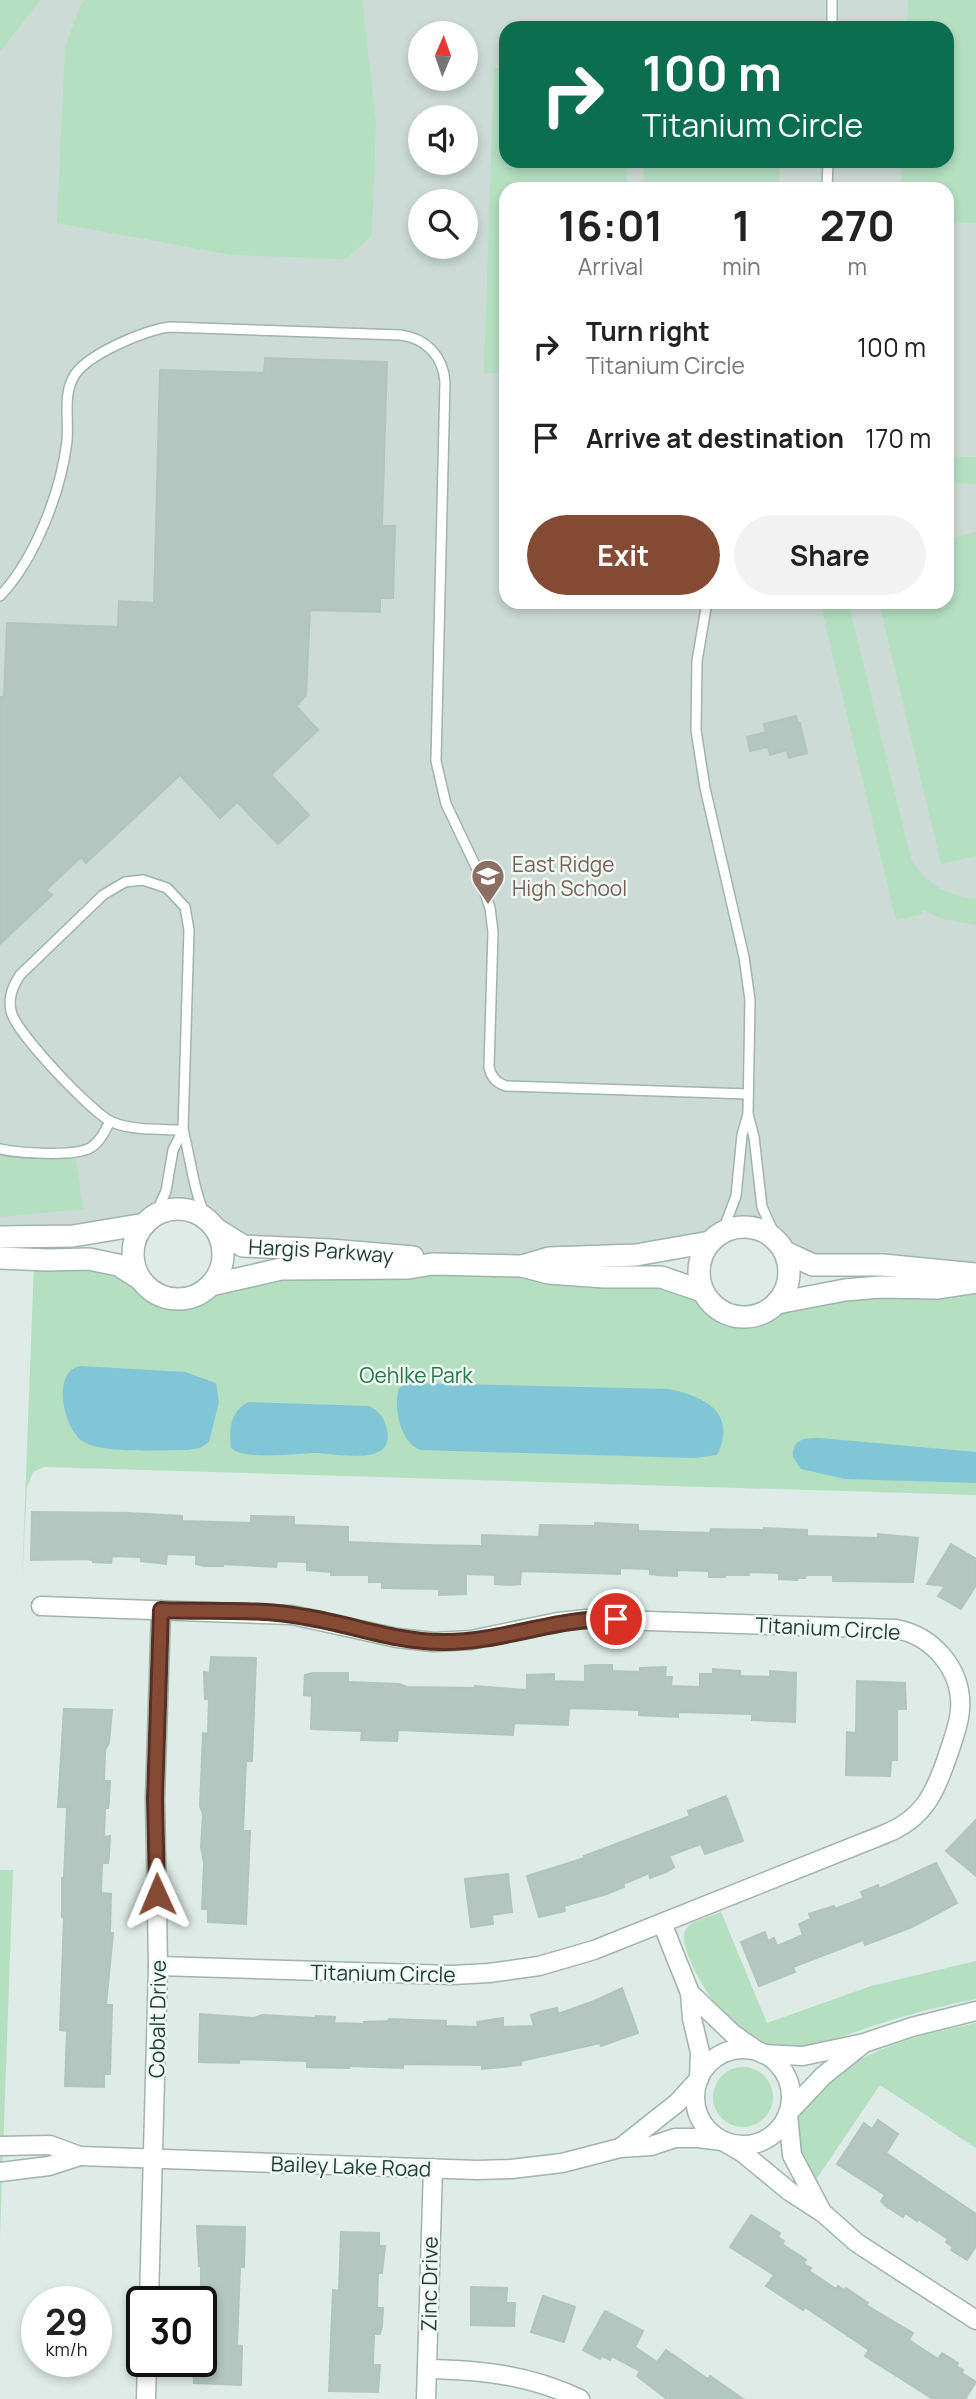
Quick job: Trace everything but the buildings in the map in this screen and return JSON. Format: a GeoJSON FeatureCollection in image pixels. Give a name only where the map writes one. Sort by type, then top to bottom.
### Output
{"type":"FeatureCollection","features":[{"type":"Feature","properties":{"kind":"street"},"geometry":{"type":"LineString","coordinates":[[0,1237],[74,1237],[150,1219],[170,1210],[192,1211],[211,1223],[222,1243],[220,1272],[201,1293],[175,1299],[161,1296],[141,1279],[134,1265],[133,1251],[136,1236],[150,1219]]}},
{"type":"Feature","properties":{"kind":"street","name":"Hargis Parkway"},"geometry":{"type":"LineString","coordinates":[[211,1223],[243,1246],[408,1255],[432,1264]]}},
{"type":"Feature","properties":{"kind":"street"},"geometry":{"type":"LineString","coordinates":[[782,1248],[789,1265],[789,1279],[778,1303],[765,1312],[751,1317],[736,1317],[722,1312],[710,1303],[702,1291],[699,1265],[703,1253],[716,1237],[734,1228],[750,1227],[765,1232],[782,1248],[813,1265],[883,1265],[976,1274]]}},
{"type":"Feature","properties":{"kind":"street","name":"Hargis Parkway"},"geometry":{"type":"LineString","coordinates":[[522,1266],[549,1258],[636,1255],[716,1237]]}},
{"type":"Feature","properties":{"kind":"street"},"geometry":{"type":"LineString","coordinates":[[0,1258],[89,1259],[118,1265],[141,1279]]}},
{"type":"Feature","properties":{"kind":"street","name":"Hargis Parkway"},"geometry":{"type":"LineString","coordinates":[[211,1285],[281,1269],[409,1268],[432,1264],[522,1266],[549,1273],[604,1277],[661,1277],[702,1291]]}},
{"type":"Feature","properties":{"kind":"street"},"geometry":{"type":"LineString","coordinates":[[778,1303],[845,1290],[880,1287],[938,1288],[976,1282]]}},
{"type":"Feature","properties":{"kind":"street","name":"Titanium Circle"},"geometry":{"type":"LineString","coordinates":[[41,1606],[292,1615],[397,1638],[433,1642],[471,1640],[586,1619],[886,1628],[916,1635],[947,1662],[957,1681],[960,1712],[939,1782],[921,1810],[907,1823],[885,1835],[574,1956],[539,1966],[452,1975],[158,1966]]}},
{"type":"Feature","properties":{"kind":"street","name":"Cobalt Drive"},"geometry":{"type":"LineString","coordinates":[[149,2286],[158,1966],[155,1798],[161,1610]]}},
{"type":"Feature","properties":{"kind":"street"},"geometry":{"type":"LineString","coordinates":[[662,1923],[690,1993],[699,2052],[695,2098],[698,2116],[706,2128],[743,2153],[789,2191],[823,2213],[857,2243],[976,2320]]}},
{"type":"Feature","properties":{"kind":"street"},"geometry":{"type":"LineString","coordinates":[[690,1993],[733,2034],[774,2060],[787,2079],[791,2095],[788,2113],[789,2143],[793,2158],[823,2213]]}},
{"type":"Feature","properties":{"kind":"street"},"geometry":{"type":"LineString","coordinates":[[698,2079],[708,2064],[725,2052],[746,2049],[762,2054],[803,2056],[864,2043],[912,2026],[976,2011]]}},
{"type":"Feature","properties":{"kind":"street"},"geometry":{"type":"LineString","coordinates":[[723,2141],[744,2145],[763,2141],[779,2129],[788,2113],[823,2076],[864,2043]]}},
{"type":"Feature","properties":{"kind":"street","name":"Bailey Lake Road"},"geometry":{"type":"LineString","coordinates":[[620,2148],[677,2103],[698,2079]]}},
{"type":"Feature","properties":{"kind":"street","name":"Bailey Lake Road"},"geometry":{"type":"LineString","coordinates":[[0,2146],[50,2145],[80,2155],[153,2159],[477,2170],[562,2163],[620,2148],[652,2146],[684,2137],[723,2141]]}},
{"type":"Feature","properties":{"kind":"street","name":"Bailey Lake Road"},"geometry":{"type":"LineString","coordinates":[[0,2172],[49,2166],[80,2155]]}},
{"type":"Feature","properties":{"kind":"street","name":"Zinc Drive"},"geometry":{"type":"LineString","coordinates":[[426,2399],[433,2168]]}},
{"type":"Feature","properties":{"kind":"street"},"geometry":{"type":"LineString","coordinates":[[427,2369],[466,2369],[509,2374],[580,2399]]}},
{"type":"Feature","properties":{"kind":"street"},"geometry":{"type":"LineString","coordinates":[[146,2399],[147,2377]]}},
{"type":"Feature","properties":{"kind":"lane"},"geometry":{"type":"LineString","coordinates":[[832,0],[832,21]]}},
{"type":"Feature","properties":{"kind":"lane"},"geometry":{"type":"LineString","coordinates":[[0,596],[23,568],[45,519],[65,454],[70,385],[78,369],[89,361],[137,335],[170,327],[400,335],[428,345],[440,362],[445,382],[436,761],[446,804],[482,882],[490,908],[493,932],[489,1067],[491,1075],[506,1086],[748,1094]]}},
{"type":"Feature","properties":{"kind":"lane"},"geometry":{"type":"LineString","coordinates":[[706,609],[697,661],[696,730],[705,788],[748,977],[748,1114],[754,1137],[762,1206],[782,1248]]}},
{"type":"Feature","properties":{"kind":"lane"},"geometry":{"type":"LineString","coordinates":[[183,1130],[136,1127],[110,1121],[82,1098],[17,1027],[11,1012],[10,997],[20,975],[103,895],[125,882],[143,880],[161,885],[174,893],[185,907],[188,920],[183,1130],[193,1186],[211,1223]]}},
{"type":"Feature","properties":{"kind":"lane"},"geometry":{"type":"LineString","coordinates":[[716,1237],[736,1196],[742,1135],[748,1114]]}},
{"type":"Feature","properties":{"kind":"lane"},"geometry":{"type":"LineString","coordinates":[[0,1149],[71,1152],[84,1150],[96,1143],[110,1121]]}},
{"type":"Feature","properties":{"kind":"lane"},"geometry":{"type":"LineString","coordinates":[[150,1219],[166,1191],[173,1150],[183,1130]]}},
{"type":"Feature","properties":{"kind":"shaded area","name":"East Ridge High School"},"geometry":{"type":"Polygon","coordinates":[[[39,0],[976,0],[976,1274],[813,1265],[765,1232],[750,1227],[734,1228],[715,1238],[522,1266],[277,1249],[216,1229],[206,1218],[181,1209],[156,1215],[145,1224],[0,1237],[0,52],[39,0]]]}},
{"type":"Feature","properties":{"kind":"green space"},"geometry":{"type":"Polygon","coordinates":[[[0,0],[40,0],[0,52],[0,0]]]}},
{"type":"Feature","properties":{"kind":"green space"},"geometry":{"type":"Polygon","coordinates":[[[85,0],[362,0],[376,121],[372,235],[346,259],[232,255],[57,223],[65,48],[79,8],[85,0]]]}},
{"type":"Feature","properties":{"kind":"green space"},"geometry":{"type":"Polygon","coordinates":[[[908,0],[976,0],[976,223],[954,222],[954,182],[901,182],[902,168],[954,168],[954,21],[907,21],[908,0]]]}},
{"type":"Feature","properties":{"kind":"green space"},"geometry":{"type":"Polygon","coordinates":[[[494,68],[499,68],[499,168],[627,168],[626,182],[499,182],[499,374],[484,373],[494,68]]]}},
{"type":"Feature","properties":{"kind":"green space"},"geometry":{"type":"Polygon","coordinates":[[[644,168],[780,168],[779,182],[643,182],[644,168]]]}},
{"type":"Feature","properties":{"kind":"green space"},"geometry":{"type":"Polygon","coordinates":[[[954,457],[976,457],[976,484],[954,483],[954,457]]]}},
{"type":"Feature","properties":{"kind":"green space"},"geometry":{"type":"Polygon","coordinates":[[[976,532],[976,856],[941,864],[881,609],[954,609],[954,537],[976,532]]]}},
{"type":"Feature","properties":{"kind":"green space"},"geometry":{"type":"Polygon","coordinates":[[[822,609],[850,609],[911,859],[930,882],[946,892],[976,899],[976,925],[942,919],[922,909],[922,914],[896,920],[822,609]]]}},
{"type":"Feature","properties":{"kind":"green space"},"geometry":{"type":"Polygon","coordinates":[[[0,1149],[75,1152],[83,1209],[0,1217],[0,1149]]]}},
{"type":"Feature","properties":{"kind":"green space","name":"Oehlke Park"},"geometry":{"type":"Polygon","coordinates":[[[34,1264],[101,1266],[132,1283],[151,1299],[177,1306],[276,1277],[413,1273],[652,1283],[686,1293],[717,1317],[738,1324],[754,1323],[784,1311],[831,1298],[976,1291],[976,1495],[44,1467],[33,1472],[27,1487],[22,1581],[34,1264]]]}},
{"type":"Feature","properties":{"kind":"green space"},"geometry":{"type":"Polygon","coordinates":[[[0,1870],[13,1870],[0,2237],[0,1870]]]}},
{"type":"Feature","properties":{"kind":"green space"},"geometry":{"type":"Polygon","coordinates":[[[721,1912],[767,2023],[871,1986],[976,1961],[976,1999],[905,2016],[802,2047],[774,2047],[760,2043],[734,2025],[711,1998],[685,1945],[685,1930],[689,1926],[721,1912]]]}},
{"type":"Feature","properties":{"kind":"green space"},"geometry":{"type":"Polygon","coordinates":[[[976,2023],[976,2148],[880,2085],[815,2181],[801,2154],[797,2125],[805,2107],[829,2081],[847,2067],[888,2047],[931,2033],[976,2023]]]}},
{"type":"Feature","properties":{"kind":"green space"},"geometry":{"type":"Polygon","coordinates":[[[743,2067],[760,2072],[768,2080],[773,2097],[768,2114],[760,2122],[743,2127],[726,2122],[718,2114],[713,2097],[718,2080],[726,2072],[743,2067]]]}},
{"type":"Feature","properties":{"kind":"water"},"geometry":{"type":"Polygon","coordinates":[[[81,1366],[185,1372],[216,1383],[219,1402],[209,1442],[200,1448],[187,1450],[149,1451],[119,1450],[84,1442],[71,1426],[63,1401],[66,1378],[71,1370],[81,1366]]]}},
{"type":"Feature","properties":{"kind":"water"},"geometry":{"type":"Polygon","coordinates":[[[409,1383],[669,1389],[695,1397],[714,1409],[723,1428],[722,1440],[717,1455],[694,1458],[420,1450],[407,1440],[398,1414],[399,1388],[409,1383]]]}},
{"type":"Feature","properties":{"kind":"water"},"geometry":{"type":"Polygon","coordinates":[[[249,1402],[369,1406],[378,1411],[383,1419],[388,1440],[384,1448],[364,1456],[316,1453],[259,1455],[238,1452],[231,1448],[232,1421],[238,1410],[249,1402]]]}},
{"type":"Feature","properties":{"kind":"water"},"geometry":{"type":"Polygon","coordinates":[[[820,1438],[976,1452],[976,1483],[845,1479],[801,1469],[793,1457],[795,1446],[800,1440],[820,1438]]]}},
{"type":"Feature","properties":{"kind":"place","name":"East Ridge High School"},"geometry":{"type":"Point","coordinates":[488,906]}},
{"type":"Feature","properties":{"kind":"route"},"geometry":{"type":"LineString","coordinates":[[157,1894],[155,1798],[161,1610],[292,1615],[397,1638],[433,1642],[471,1640],[570,1620],[616,1619]]}}]}
